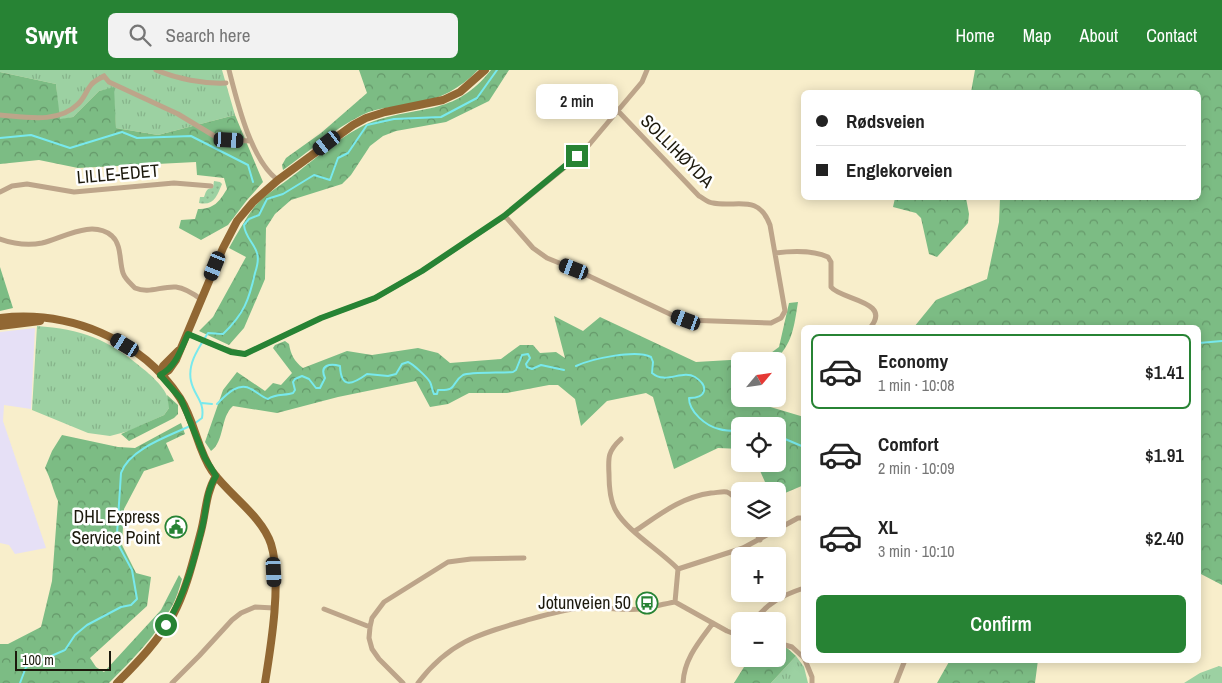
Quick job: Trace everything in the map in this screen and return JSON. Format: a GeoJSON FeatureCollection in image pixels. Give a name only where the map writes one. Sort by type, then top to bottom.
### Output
{"type":"FeatureCollection","features":[{"type":"Feature","properties":{"kind":"main road"},"geometry":{"type":"LineString","coordinates":[[160,375],[169,370],[176,360],[180,349],[192,336],[202,300],[237,221],[253,202],[278,180],[353,125],[379,114],[443,100],[460,92],[485,70]]}},
{"type":"Feature","properties":{"kind":"main road"},"geometry":{"type":"LineString","coordinates":[[0,318],[21,316],[80,325],[116,340],[134,351],[160,375],[181,399],[205,458],[216,476],[269,538],[274,560],[274,608],[265,683]]}},
{"type":"Feature","properties":{"kind":"main road"},"geometry":{"type":"LineString","coordinates":[[0,326],[50,320]]}},
{"type":"Feature","properties":{"kind":"main road"},"geometry":{"type":"LineString","coordinates":[[117,683],[159,637],[174,613],[200,536],[208,492],[216,476]]}},
{"type":"Feature","properties":{"kind":"street"},"geometry":{"type":"LineString","coordinates":[[156,70],[189,79],[226,83]]}},
{"type":"Feature","properties":{"kind":"street"},"geometry":{"type":"LineString","coordinates":[[229,70],[251,141],[264,167],[278,180]]}},
{"type":"Feature","properties":{"kind":"street"},"geometry":{"type":"LineString","coordinates":[[192,336],[231,352],[245,354],[321,318],[375,298],[422,271],[504,216],[570,163],[588,146],[618,111],[642,82],[647,70]]}},
{"type":"Feature","properties":{"kind":"street"},"geometry":{"type":"LineString","coordinates":[[0,115],[43,117],[59,115],[74,108],[92,84],[104,73],[108,82],[178,114],[216,137],[229,140],[251,141]]}},
{"type":"Feature","properties":{"kind":"street","name":"SOLLIHØYDA"},"geometry":{"type":"LineString","coordinates":[[504,216],[533,248],[547,258],[658,310],[686,320],[771,323],[781,318],[785,311],[767,216],[754,206],[745,203],[710,203],[699,196],[618,111]]}},
{"type":"Feature","properties":{"kind":"street","name":"LILLE-EDET"},"geometry":{"type":"LineString","coordinates":[[0,192],[12,186],[27,184],[74,192],[174,183],[211,186]]}},
{"type":"Feature","properties":{"kind":"street"},"geometry":{"type":"LineString","coordinates":[[0,239],[25,245],[41,243],[80,231],[93,229],[104,232],[112,236],[118,244],[123,273],[135,288],[144,290],[176,287],[202,300]]}},
{"type":"Feature","properties":{"kind":"street"},"geometry":{"type":"LineString","coordinates":[[775,253],[810,254],[828,257],[831,262],[832,287],[836,292],[862,301],[871,307],[876,316],[872,325]]}},
{"type":"Feature","properties":{"kind":"street"},"geometry":{"type":"LineString","coordinates":[[620,440],[610,448],[608,462],[611,496],[615,510],[624,522],[670,560],[678,569],[675,602]]}},
{"type":"Feature","properties":{"kind":"street"},"geometry":{"type":"LineString","coordinates":[[635,531],[686,499],[726,492],[731,495]]}},
{"type":"Feature","properties":{"kind":"street"},"geometry":{"type":"LineString","coordinates":[[678,569],[738,550],[801,518]]}},
{"type":"Feature","properties":{"kind":"street"},"geometry":{"type":"LineString","coordinates":[[403,683],[372,649],[369,638],[372,618],[384,602],[448,562],[471,559],[524,558]]}},
{"type":"Feature","properties":{"kind":"street"},"geometry":{"type":"LineString","coordinates":[[762,612],[776,600],[801,589]]}},
{"type":"Feature","properties":{"kind":"street"},"geometry":{"type":"LineString","coordinates":[[418,683],[443,655],[483,632],[578,608],[642,608],[675,602],[731,633]]}},
{"type":"Feature","properties":{"kind":"street"},"geometry":{"type":"LineString","coordinates":[[172,683],[241,613],[255,608],[274,608]]}},
{"type":"Feature","properties":{"kind":"street"},"geometry":{"type":"LineString","coordinates":[[324,608],[370,628]]}},
{"type":"Feature","properties":{"kind":"street"},"geometry":{"type":"LineString","coordinates":[[683,683],[683,672],[688,657],[713,623]]}},
{"type":"Feature","properties":{"kind":"street"},"geometry":{"type":"LineString","coordinates":[[786,645],[792,647],[801,655]]}},
{"type":"Feature","properties":{"kind":"street"},"geometry":{"type":"LineString","coordinates":[[808,663],[812,683]]}},
{"type":"Feature","properties":{"kind":"street"},"geometry":{"type":"LineString","coordinates":[[896,683],[904,663]]}},
{"type":"Feature","properties":{"kind":"shaded area"},"geometry":{"type":"Polygon","coordinates":[[[35,328],[31,409],[4,405],[3,421],[46,548],[15,554],[9,545],[0,543],[0,332],[35,328]]]}},
{"type":"Feature","properties":{"kind":"green space"},"geometry":{"type":"Polygon","coordinates":[[[0,70],[222,70],[235,115],[158,135],[116,128],[113,88],[99,91],[73,117],[59,120],[56,84],[0,72],[0,70]]]}},
{"type":"Feature","properties":{"kind":"green space"},"geometry":{"type":"Polygon","coordinates":[[[359,70],[478,70],[450,92],[433,99],[415,104],[381,109],[362,115],[331,134],[283,170],[282,165],[286,158],[321,133],[367,93],[359,70]]]}},
{"type":"Feature","properties":{"kind":"green space"},"geometry":{"type":"Polygon","coordinates":[[[491,70],[509,70],[489,101],[446,122],[396,131],[383,136],[370,146],[351,175],[342,184],[291,200],[275,214],[266,228],[265,279],[244,328],[229,345],[199,331],[213,317],[246,257],[229,248],[255,206],[330,147],[360,127],[387,117],[449,103],[463,96],[477,85],[491,70]]]}},
{"type":"Feature","properties":{"kind":"green space"},"geometry":{"type":"Polygon","coordinates":[[[975,70],[1222,70],[1222,585],[1201,574],[1201,325],[916,325],[936,300],[987,279],[999,222],[1000,200],[1201,200],[1201,90],[971,90],[975,70]]]}},
{"type":"Feature","properties":{"kind":"green space"},"geometry":{"type":"Polygon","coordinates":[[[0,72],[56,84],[60,119],[73,117],[99,91],[114,87],[116,128],[158,135],[235,115],[263,182],[228,225],[201,240],[179,228],[181,220],[195,219],[198,209],[208,208],[215,204],[227,189],[224,178],[197,175],[196,162],[78,168],[39,160],[0,164],[0,72]]]}},
{"type":"Feature","properties":{"kind":"green space"},"geometry":{"type":"Polygon","coordinates":[[[214,181],[222,184],[214,199],[208,203],[199,203],[200,197],[204,197],[208,190],[213,188],[214,181]]]}},
{"type":"Feature","properties":{"kind":"green space"},"geometry":{"type":"Polygon","coordinates":[[[895,200],[966,200],[969,214],[968,223],[937,257],[929,254],[921,218],[916,213],[893,207],[895,200]]]}},
{"type":"Feature","properties":{"kind":"green space"},"geometry":{"type":"Polygon","coordinates":[[[0,267],[13,308],[0,311],[0,267]]]}},
{"type":"Feature","properties":{"kind":"green space"},"geometry":{"type":"Polygon","coordinates":[[[798,302],[792,334],[782,352],[772,352],[779,347],[789,303],[798,302]]]}},
{"type":"Feature","properties":{"kind":"green space"},"geometry":{"type":"Polygon","coordinates":[[[554,316],[583,331],[600,317],[696,362],[731,360],[731,408],[774,408],[801,416],[801,486],[786,493],[786,482],[765,482],[761,472],[786,472],[786,417],[731,417],[731,449],[718,448],[674,469],[653,397],[646,393],[607,401],[581,426],[575,399],[558,385],[507,393],[469,393],[448,404],[430,407],[416,381],[338,397],[277,413],[233,406],[226,416],[219,441],[215,447],[211,451],[205,442],[223,390],[237,372],[265,391],[273,383],[281,385],[292,373],[273,348],[275,345],[285,341],[289,344],[295,360],[303,368],[347,351],[372,355],[418,348],[438,353],[450,363],[501,359],[520,345],[533,345],[540,353],[556,352],[565,358],[554,316]]]}},
{"type":"Feature","properties":{"kind":"green space"},"geometry":{"type":"Polygon","coordinates":[[[37,326],[53,327],[93,337],[130,358],[160,385],[168,398],[169,408],[164,415],[129,431],[110,436],[88,433],[32,410],[37,326]]]}},
{"type":"Feature","properties":{"kind":"green space"},"geometry":{"type":"Polygon","coordinates":[[[167,395],[178,405],[178,414],[174,418],[129,441],[121,434],[164,415],[169,408],[167,395]]]}},
{"type":"Feature","properties":{"kind":"green space"},"geometry":{"type":"Polygon","coordinates":[[[181,423],[185,434],[166,443],[174,461],[144,471],[124,509],[122,545],[136,573],[151,577],[147,606],[90,658],[96,667],[104,672],[161,610],[179,575],[182,579],[176,598],[158,629],[135,657],[109,683],[0,683],[0,644],[8,644],[41,627],[52,581],[58,501],[45,468],[52,451],[62,435],[118,447],[135,448],[181,423]]]}},
{"type":"Feature","properties":{"kind":"green space"},"geometry":{"type":"Polygon","coordinates":[[[786,648],[796,656],[786,667],[786,648]]]}},
{"type":"Feature","properties":{"kind":"green space"},"geometry":{"type":"Polygon","coordinates":[[[796,656],[804,667],[808,683],[771,683],[796,656]]]}},
{"type":"Feature","properties":{"kind":"green space"},"geometry":{"type":"Polygon","coordinates":[[[948,663],[1038,663],[1035,683],[937,683],[948,663]]]}},
{"type":"Feature","properties":{"kind":"green space"},"geometry":{"type":"Polygon","coordinates":[[[1219,666],[1222,667],[1222,683],[1184,683],[1200,673],[1219,666]]]}},
{"type":"Feature","properties":{"kind":"green space"},"geometry":{"type":"Polygon","coordinates":[[[744,667],[786,667],[771,683],[734,683],[744,667]]]}},
{"type":"Feature","properties":{"kind":"waterway"},"geometry":{"type":"LineString","coordinates":[[194,424],[202,418],[203,412],[201,403],[194,391],[190,374],[195,355],[208,333],[223,334],[236,320],[245,306],[253,283],[258,258],[256,249],[244,225],[249,219],[259,215],[267,199],[283,194],[314,175],[330,180],[338,158],[348,153],[367,125],[394,119],[441,117],[477,98],[497,70]]}},
{"type":"Feature","properties":{"kind":"waterway"},"geometry":{"type":"LineString","coordinates":[[0,138],[31,135],[70,148],[122,132],[137,138],[191,136],[248,165],[253,182]]}},
{"type":"Feature","properties":{"kind":"waterway"},"geometry":{"type":"LineString","coordinates":[[1201,343],[1222,341]]}},
{"type":"Feature","properties":{"kind":"waterway"},"geometry":{"type":"LineString","coordinates":[[217,404],[232,391],[241,387],[251,389],[268,399],[274,396],[290,394],[295,390],[293,382],[302,376],[309,379],[316,388],[320,388],[325,378],[323,370],[329,365],[340,366],[343,379],[349,383],[367,374],[388,376],[396,374],[402,364],[408,362],[428,380],[434,394],[437,394],[438,390],[452,388],[459,378],[466,374],[513,372],[516,370],[522,355],[528,354],[530,358],[526,364],[527,367],[532,369],[541,365],[564,370]]}},
{"type":"Feature","properties":{"kind":"waterway"},"geometry":{"type":"LineString","coordinates":[[576,366],[602,358],[625,354],[651,357],[653,362],[652,373],[657,376],[663,378],[690,375],[700,380],[704,391],[700,396],[689,398],[695,413],[704,422],[721,430],[731,431]]}},
{"type":"Feature","properties":{"kind":"waterway"},"geometry":{"type":"LineString","coordinates":[[202,403],[212,404]]}},
{"type":"Feature","properties":{"kind":"waterway"},"geometry":{"type":"LineString","coordinates":[[20,683],[26,667],[65,650],[75,635],[87,625],[121,607],[131,605],[137,599],[132,570],[119,546],[117,534],[121,473],[125,464],[141,450],[190,426]]}},
{"type":"Feature","properties":{"kind":"waterway"},"geometry":{"type":"LineString","coordinates":[[786,439],[801,446]]}},
{"type":"Feature","properties":{"kind":"place","name":"DHL Express Service Point"},"geometry":{"type":"Point","coordinates":[176,527]}},
{"type":"Feature","properties":{"kind":"place","name":"Jotunveien 50"},"geometry":{"type":"Point","coordinates":[647,603]}},
{"type":"Feature","properties":{"kind":"route"},"geometry":{"type":"LineString","coordinates":[[166,625],[174,613],[183,591],[204,522],[208,492],[216,476],[205,458],[181,399],[160,375],[169,370],[176,360],[188,334],[231,352],[245,354],[321,318],[375,298],[422,271],[504,216],[577,156]]}}]}
